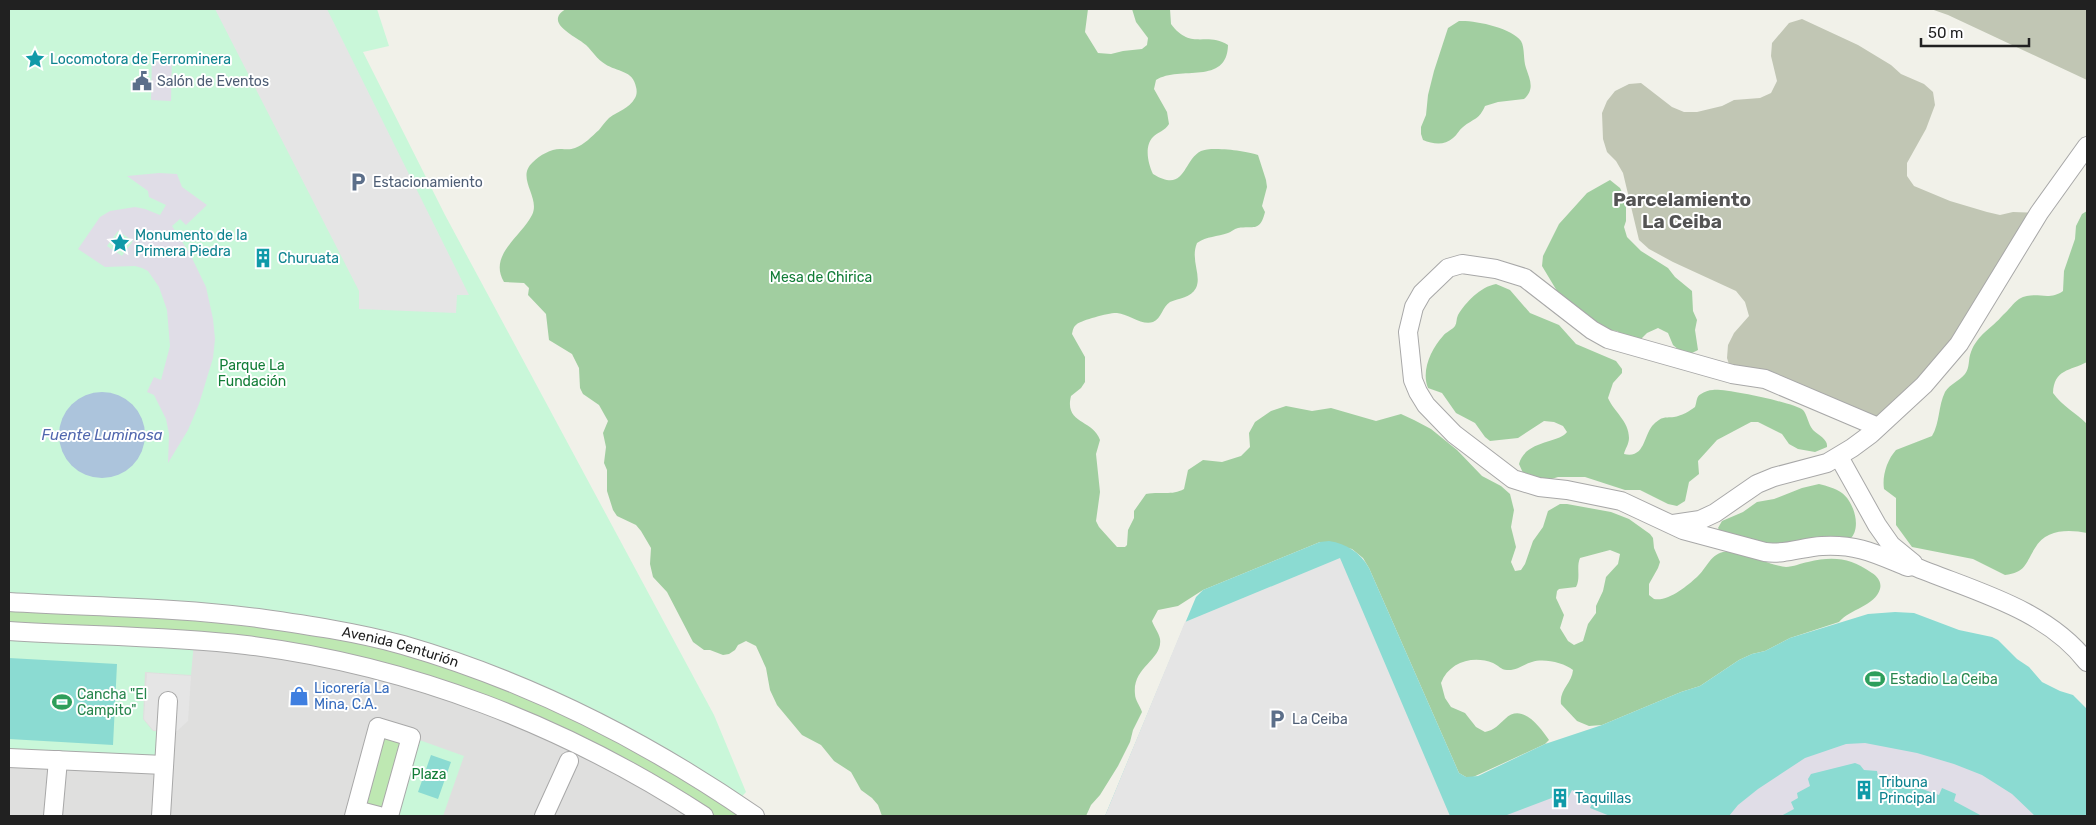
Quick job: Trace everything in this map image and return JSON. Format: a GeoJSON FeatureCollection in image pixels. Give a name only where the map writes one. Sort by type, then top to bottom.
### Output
{"type":"FeatureCollection","features":[{"type":"Feature","properties":{"kind":"street"},"geometry":{"type":"LineString","coordinates":[[1673,524],[1700,520],[1715,513],[1757,484],[1791,471],[1827,463],[1839,457],[1878,427],[1924,384],[1959,344],[2040,213],[2087,146]]}},
{"type":"Feature","properties":{"kind":"street"},"geometry":{"type":"LineString","coordinates":[[1878,427],[1764,379],[1732,374],[1608,339],[1592,330],[1525,278],[1474,264],[1462,264],[1448,268],[1439,275],[1422,293],[1414,307],[1408,332],[1413,380],[1426,405],[1454,434],[1513,479],[1538,487],[1566,490],[1621,501],[1683,530],[1775,554],[1799,548],[1844,546],[1861,548],[2005,601],[2029,614],[2062,637],[2087,662]]}},
{"type":"Feature","properties":{"kind":"street"},"geometry":{"type":"LineString","coordinates":[[1839,457],[1877,525],[1891,545],[1913,563],[1913,566]]}},
{"type":"Feature","properties":{"kind":"street","name":"Avenida Centurión"},"geometry":{"type":"LineString","coordinates":[[9,602],[178,610],[257,618],[313,626],[402,645],[495,676],[603,723],[668,759],[754,815]]}},
{"type":"Feature","properties":{"kind":"street","name":"Avenida Centurión"},"geometry":{"type":"LineString","coordinates":[[9,631],[246,645],[335,660],[386,672],[447,690],[503,710],[578,744],[646,779],[704,816]]}},
{"type":"Feature","properties":{"kind":"street"},"geometry":{"type":"LineString","coordinates":[[162,816],[168,700]]}},
{"type":"Feature","properties":{"kind":"street"},"geometry":{"type":"LineString","coordinates":[[379,816],[355,813],[378,728],[411,737],[389,816]]}},
{"type":"Feature","properties":{"kind":"street"},"geometry":{"type":"LineString","coordinates":[[9,758],[164,765]]}},
{"type":"Feature","properties":{"kind":"street"},"geometry":{"type":"LineString","coordinates":[[53,816],[58,760]]}},
{"type":"Feature","properties":{"kind":"street"},"geometry":{"type":"LineString","coordinates":[[544,816],[569,761]]}},
{"type":"Feature","properties":{"kind":"shaded area","name":"Estacionamiento"},"geometry":{"type":"Polygon","coordinates":[[[215,9],[327,9],[469,295],[457,295],[456,313],[359,309],[359,291],[215,9]]]}},
{"type":"Feature","properties":{"kind":"shaded area"},"geometry":{"type":"Polygon","coordinates":[[[1931,9],[2087,9],[2087,80],[1948,15],[1931,9]]]}},
{"type":"Feature","properties":{"kind":"shaded area"},"geometry":{"type":"Polygon","coordinates":[[[1802,19],[1858,45],[1891,65],[1901,74],[1924,84],[1933,92],[1935,105],[1926,129],[1907,163],[1907,176],[1914,186],[1950,201],[2000,215],[2013,212],[2039,213],[1994,289],[1878,427],[1732,374],[1727,358],[1728,345],[1734,333],[1749,316],[1745,302],[1736,291],[1673,262],[1649,249],[1639,240],[1623,173],[1616,161],[1607,152],[1603,139],[1602,113],[1607,101],[1615,91],[1629,84],[1641,83],[1672,107],[1684,112],[1697,112],[1722,106],[1734,100],[1760,98],[1771,93],[1777,81],[1771,56],[1772,43],[1789,23],[1802,19]]]}},
{"type":"Feature","properties":{"kind":"shaded area"},"geometry":{"type":"Polygon","coordinates":[[[152,55],[172,56],[171,101],[151,100],[152,55]]]}},
{"type":"Feature","properties":{"kind":"shaded area"},"geometry":{"type":"Polygon","coordinates":[[[159,173],[177,174],[182,187],[207,205],[186,225],[180,219],[172,226],[190,254],[206,287],[215,339],[213,358],[199,404],[188,430],[168,463],[169,434],[166,419],[154,395],[147,392],[154,377],[161,380],[170,346],[167,310],[159,287],[148,271],[142,268],[135,266],[105,267],[78,249],[100,217],[110,211],[135,207],[160,215],[166,205],[149,197],[148,191],[127,176],[159,173]],[[118,231],[107,246],[122,256],[133,241],[118,231]]]}},
{"type":"Feature","properties":{"kind":"shaded area","name":"La Ceiba"},"geometry":{"type":"Polygon","coordinates":[[[1340,558],[1450,816],[1105,816],[1185,622],[1340,558]]]}},
{"type":"Feature","properties":{"kind":"shaded area"},"geometry":{"type":"Polygon","coordinates":[[[9,631],[212,642],[456,693],[704,816],[9,816],[9,631]]]}},
{"type":"Feature","properties":{"kind":"shaded area"},"geometry":{"type":"Polygon","coordinates":[[[147,673],[191,676],[188,721],[177,731],[153,730],[144,719],[147,673]]]}},
{"type":"Feature","properties":{"kind":"shaded area"},"geometry":{"type":"Polygon","coordinates":[[[1865,743],[1917,753],[1982,775],[2012,794],[2035,816],[1982,816],[1954,801],[1956,794],[1942,788],[1939,795],[1914,786],[1886,781],[1887,776],[1878,776],[1877,771],[1864,770],[1855,763],[1811,774],[1808,779],[1810,786],[1797,793],[1798,798],[1791,802],[1794,809],[1781,816],[1729,816],[1738,805],[1758,789],[1805,758],[1846,744],[1865,743]]]}},
{"type":"Feature","properties":{"kind":"shaded area"},"geometry":{"type":"Polygon","coordinates":[[[1572,790],[1594,799],[1590,808],[1610,816],[1507,815],[1557,796],[1560,801],[1567,800],[1572,790]]]}},
{"type":"Feature","properties":{"kind":"green space","name":"Parque La Fundación"},"geometry":{"type":"Polygon","coordinates":[[[9,9],[377,9],[389,46],[363,52],[445,215],[714,715],[746,792],[736,803],[553,700],[313,626],[9,602],[9,9]]]}},
{"type":"Feature","properties":{"kind":"green space","name":"Mesa de Chirica"},"geometry":{"type":"Polygon","coordinates":[[[566,9],[1088,9],[1085,32],[1098,53],[1111,54],[1142,49],[1147,45],[1148,38],[1136,22],[1132,9],[1170,9],[1171,24],[1185,37],[1220,41],[1228,45],[1226,58],[1220,66],[1211,70],[1166,76],[1156,80],[1154,89],[1167,112],[1169,124],[1150,141],[1148,145],[1148,160],[1153,174],[1172,180],[1182,174],[1201,151],[1221,149],[1258,155],[1267,187],[1262,206],[1265,212],[1261,223],[1255,227],[1238,228],[1197,243],[1195,249],[1198,278],[1196,288],[1188,296],[1170,302],[1153,322],[1140,321],[1117,313],[1090,318],[1080,322],[1073,329],[1072,334],[1085,357],[1085,382],[1071,396],[1070,405],[1075,417],[1092,428],[1100,440],[1096,454],[1100,492],[1096,521],[1117,547],[1125,547],[1127,545],[1128,530],[1134,518],[1134,511],[1146,494],[1170,493],[1184,489],[1188,470],[1203,460],[1222,462],[1241,456],[1250,447],[1249,433],[1255,422],[1271,411],[1286,406],[1312,411],[1331,408],[1376,421],[1401,414],[1431,429],[1457,450],[1482,476],[1501,486],[1510,494],[1514,510],[1511,527],[1516,547],[1511,562],[1515,571],[1521,570],[1525,564],[1533,541],[1543,527],[1548,511],[1560,504],[1567,504],[1611,512],[1629,519],[1650,534],[1660,562],[1649,584],[1649,595],[1654,599],[1665,598],[1677,593],[1700,574],[1714,556],[1728,551],[1786,567],[1826,559],[1849,561],[1876,576],[1880,582],[1880,589],[1873,600],[1839,622],[1790,638],[1765,651],[1752,654],[1739,660],[1700,686],[1602,725],[1589,726],[1577,721],[1561,704],[1562,695],[1573,670],[1564,665],[1548,661],[1537,661],[1507,670],[1485,661],[1470,660],[1462,662],[1450,670],[1441,683],[1445,698],[1451,707],[1465,713],[1476,727],[1485,732],[1494,729],[1511,714],[1518,713],[1524,715],[1536,723],[1549,740],[1545,744],[1471,778],[1459,773],[1363,558],[1352,549],[1320,542],[1203,590],[1178,606],[1158,610],[1152,621],[1160,639],[1160,646],[1153,659],[1142,670],[1135,685],[1135,696],[1142,712],[1118,766],[1100,795],[1091,805],[1086,816],[882,816],[878,805],[861,790],[851,772],[834,761],[821,745],[802,735],[777,705],[770,690],[766,668],[756,646],[746,641],[738,645],[729,654],[723,655],[710,650],[704,650],[693,642],[667,592],[653,577],[650,564],[651,548],[641,531],[636,525],[617,516],[613,510],[607,491],[607,470],[604,463],[606,447],[603,433],[608,421],[599,405],[583,394],[580,388],[579,368],[572,354],[549,340],[546,314],[528,295],[529,288],[524,283],[504,282],[500,272],[500,263],[503,255],[527,223],[534,208],[527,181],[528,168],[536,159],[549,151],[571,149],[582,145],[609,118],[630,105],[637,91],[632,77],[602,62],[586,45],[564,29],[558,19],[560,14],[566,9]],[[1610,550],[1580,558],[1576,587],[1559,589],[1557,591],[1556,598],[1564,615],[1560,628],[1568,641],[1574,645],[1583,641],[1588,624],[1596,613],[1596,606],[1603,591],[1606,577],[1618,564],[1620,554],[1610,550]]]}},
{"type":"Feature","properties":{"kind":"green space"},"geometry":{"type":"Polygon","coordinates":[[[1459,21],[1493,26],[1516,36],[1521,41],[1524,50],[1525,65],[1531,88],[1524,99],[1498,102],[1485,106],[1478,116],[1463,127],[1450,141],[1438,144],[1423,140],[1421,127],[1426,115],[1428,95],[1434,71],[1448,28],[1459,21]]]}},
{"type":"Feature","properties":{"kind":"green space"},"geometry":{"type":"Polygon","coordinates":[[[1610,180],[1620,188],[1626,200],[1626,221],[1624,227],[1627,237],[1641,251],[1668,268],[1675,277],[1692,291],[1693,311],[1697,320],[1695,330],[1698,350],[1686,356],[1673,345],[1668,333],[1658,328],[1647,333],[1639,341],[1617,331],[1607,330],[1566,302],[1542,266],[1543,256],[1559,224],[1587,193],[1610,180]]]}},
{"type":"Feature","properties":{"kind":"green space"},"geometry":{"type":"Polygon","coordinates":[[[2087,211],[2087,362],[2069,369],[2060,375],[2056,379],[2053,393],[2087,424],[2087,533],[2065,531],[2045,537],[2039,542],[2027,563],[2021,569],[2012,574],[2005,575],[1973,559],[1912,547],[1896,525],[1896,498],[1884,489],[1885,474],[1890,458],[1896,450],[1932,436],[1945,392],[1967,372],[1971,352],[1977,341],[2015,302],[2025,297],[2052,296],[2063,291],[2064,271],[2075,239],[2076,226],[2082,214],[2087,211]]]}},
{"type":"Feature","properties":{"kind":"green space"},"geometry":{"type":"Polygon","coordinates":[[[1496,284],[1510,290],[1530,313],[1559,325],[1576,344],[1616,361],[1622,369],[1622,373],[1613,383],[1608,398],[1627,427],[1629,440],[1624,454],[1631,455],[1636,453],[1643,445],[1650,428],[1659,420],[1688,412],[1695,407],[1699,395],[1713,390],[1774,400],[1803,410],[1811,428],[1825,440],[1827,447],[1815,452],[1798,449],[1789,444],[1782,434],[1758,422],[1751,422],[1717,440],[1698,461],[1699,474],[1689,482],[1685,501],[1677,506],[1668,504],[1640,490],[1625,490],[1585,477],[1558,477],[1542,482],[1523,473],[1519,464],[1522,456],[1535,446],[1563,436],[1567,432],[1563,426],[1554,422],[1544,421],[1518,438],[1490,441],[1475,423],[1456,413],[1442,393],[1428,388],[1426,381],[1428,361],[1439,341],[1455,326],[1458,315],[1469,300],[1484,288],[1496,284]]]}},
{"type":"Feature","properties":{"kind":"green space"},"geometry":{"type":"Polygon","coordinates":[[[1819,484],[1839,491],[1850,502],[1855,515],[1856,528],[1850,539],[1778,547],[1720,531],[1718,528],[1722,521],[1743,512],[1757,502],[1774,499],[1802,488],[1819,484]]]}},
{"type":"Feature","properties":{"kind":"green space","name":"Estadio La Ceiba"},"geometry":{"type":"Polygon","coordinates":[[[1329,541],[1342,544],[1357,553],[1369,568],[1459,773],[1466,777],[1478,776],[1545,744],[1602,725],[1700,686],[1739,660],[1765,651],[1790,638],[1868,614],[1914,613],[1959,630],[1998,640],[2017,659],[2029,667],[2042,682],[2073,695],[2087,709],[2087,816],[1105,816],[1196,597],[1203,590],[1320,542],[1329,541]]]}},
{"type":"Feature","properties":{"kind":"green space"},"geometry":{"type":"Polygon","coordinates":[[[9,602],[257,618],[495,676],[759,816],[704,816],[586,747],[335,660],[9,631],[9,602]]]}},
{"type":"Feature","properties":{"kind":"green space"},"geometry":{"type":"Polygon","coordinates":[[[9,632],[194,642],[191,675],[145,672],[143,719],[153,731],[165,732],[163,764],[9,756],[9,632]]]}},
{"type":"Feature","properties":{"kind":"green space","name":"Cancha \"El Campito\""},"geometry":{"type":"Polygon","coordinates":[[[9,658],[117,664],[113,745],[9,739],[9,658]]]}},
{"type":"Feature","properties":{"kind":"green space"},"geometry":{"type":"Polygon","coordinates":[[[378,727],[411,737],[389,816],[356,810],[378,727]]]}},
{"type":"Feature","properties":{"kind":"green space","name":"Plaza"},"geometry":{"type":"Polygon","coordinates":[[[411,737],[464,756],[443,816],[389,816],[411,737]]]}},
{"type":"Feature","properties":{"kind":"green space"},"geometry":{"type":"Polygon","coordinates":[[[431,755],[451,762],[438,799],[418,792],[431,755]]]}},
{"type":"Feature","properties":{"kind":"water","name":"Fuente Luminosa"},"geometry":{"type":"Polygon","coordinates":[[[102,392],[118,395],[126,399],[138,411],[142,419],[145,435],[142,451],[138,459],[126,471],[118,475],[102,478],[86,475],[78,471],[66,459],[62,451],[59,435],[62,419],[66,411],[78,399],[86,395],[102,392]]]}},
{"type":"Feature","properties":{"kind":"place","name":"Locomotora de Ferrominera"},"geometry":{"type":"Point","coordinates":[35,59]}},
{"type":"Feature","properties":{"kind":"place","name":"Salón de Eventos"},"geometry":{"type":"Point","coordinates":[142,81]}},
{"type":"Feature","properties":{"kind":"place","name":"Estacionamiento"},"geometry":{"type":"Point","coordinates":[358,182]}},
{"type":"Feature","properties":{"kind":"place","name":"Monumento de la Primera Piedra"},"geometry":{"type":"Point","coordinates":[120,243]}},
{"type":"Feature","properties":{"kind":"place","name":"Churuata"},"geometry":{"type":"Point","coordinates":[263,258]}},
{"type":"Feature","properties":{"kind":"place","name":"Estadio La Ceiba"},"geometry":{"type":"Point","coordinates":[1875,679]}},
{"type":"Feature","properties":{"kind":"place","name":"Licorería La Mina, C.A."},"geometry":{"type":"Point","coordinates":[299,696]}},
{"type":"Feature","properties":{"kind":"place","name":"Cancha \"El Campito\""},"geometry":{"type":"Point","coordinates":[62,702]}},
{"type":"Feature","properties":{"kind":"place","name":"La Ceiba"},"geometry":{"type":"Point","coordinates":[1277,719]}},
{"type":"Feature","properties":{"kind":"place","name":"Tribuna Principal"},"geometry":{"type":"Point","coordinates":[1864,790]}},
{"type":"Feature","properties":{"kind":"place","name":"Taquillas"},"geometry":{"type":"Point","coordinates":[1560,798]}},
{"type":"Feature","properties":{"kind":"district","name":"Parcelamiento La Ceiba"},"geometry":{"type":"Point","coordinates":[1682,210]}}]}
